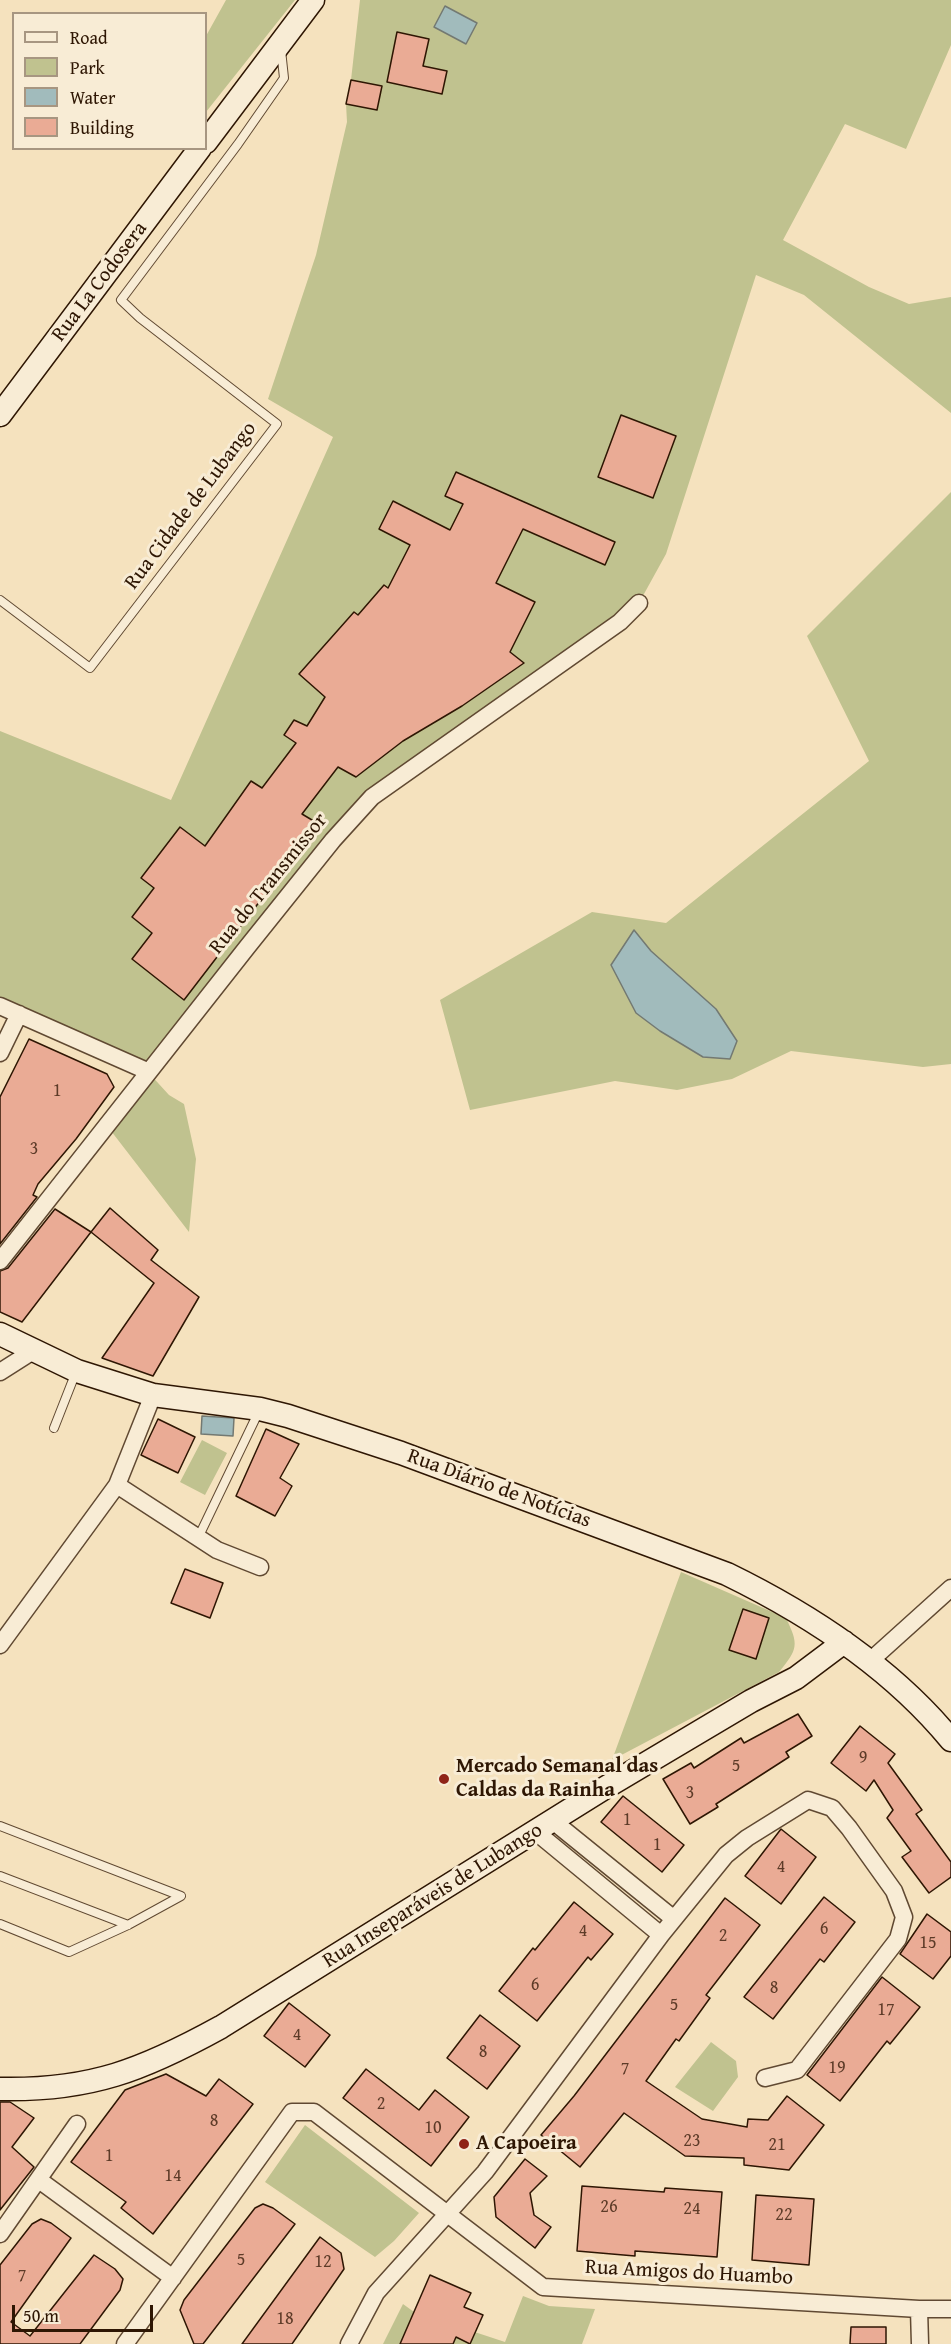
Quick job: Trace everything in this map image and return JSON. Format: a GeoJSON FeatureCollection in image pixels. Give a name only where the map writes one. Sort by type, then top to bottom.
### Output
{"type":"FeatureCollection","features":[{"type":"Feature","properties":{"kind":"main road"},"geometry":{"type":"LineString","coordinates":[[207,141],[313,0]]}},
{"type":"Feature","properties":{"kind":"main road","name":"Rua La Codosera"},"geometry":{"type":"LineString","coordinates":[[0,415],[199,150]]}},
{"type":"Feature","properties":{"kind":"main road","name":"Rua Diário de Notícias"},"geometry":{"type":"LineString","coordinates":[[0,1334],[77,1371],[153,1395],[260,1409],[401,1453],[727,1574],[767,1594],[870,1661],[910,1694],[951,1740]]}},
{"type":"Feature","properties":{"kind":"main road","name":"Rua Inseparáveis de Lubango"},"geometry":{"type":"LineString","coordinates":[[0,2089],[34,2090],[86,2083],[144,2066],[173,2053],[221,2027],[750,1701],[796,1678],[844,1642]]}},
{"type":"Feature","properties":{"kind":"street","name":"Rua do Transmissor"},"geometry":{"type":"LineString","coordinates":[[0,1261],[108,1127],[147,1071],[333,840],[372,797],[620,622],[639,603]]}},
{"type":"Feature","properties":{"kind":"street"},"geometry":{"type":"LineString","coordinates":[[0,1005],[147,1071]]}},
{"type":"Feature","properties":{"kind":"street"},"geometry":{"type":"LineString","coordinates":[[0,1053],[19,1014]]}},
{"type":"Feature","properties":{"kind":"street"},"geometry":{"type":"LineString","coordinates":[[0,1372],[33,1351]]}},
{"type":"Feature","properties":{"kind":"street"},"geometry":{"type":"LineString","coordinates":[[0,1645],[117,1485],[153,1395]]}},
{"type":"Feature","properties":{"kind":"street"},"geometry":{"type":"LineString","coordinates":[[117,1485],[217,1550],[260,1567]]}},
{"type":"Feature","properties":{"kind":"street"},"geometry":{"type":"LineString","coordinates":[[870,1661],[951,1588]]}},
{"type":"Feature","properties":{"kind":"street"},"geometry":{"type":"LineString","coordinates":[[349,2344],[376,2293],[485,2172],[661,1935],[726,1856],[747,1838],[808,1800],[832,1808],[849,1828],[894,1891],[904,1917],[898,1939],[797,2070],[765,2078]]}},
{"type":"Feature","properties":{"kind":"street"},"geometry":{"type":"LineString","coordinates":[[544,1827],[674,1920]]}},
{"type":"Feature","properties":{"kind":"street"},"geometry":{"type":"LineString","coordinates":[[544,1827],[661,1935]]}},
{"type":"Feature","properties":{"kind":"street","name":"Rua Amigos do Huambo"},"geometry":{"type":"LineString","coordinates":[[172,2278],[292,2112],[314,2112],[543,2287],[920,2309],[951,2308]]}},
{"type":"Feature","properties":{"kind":"street"},"geometry":{"type":"LineString","coordinates":[[0,2234],[77,2124]]}},
{"type":"Feature","properties":{"kind":"street"},"geometry":{"type":"LineString","coordinates":[[39,2180],[172,2278],[125,2344]]}},
{"type":"Feature","properties":{"kind":"street"},"geometry":{"type":"LineString","coordinates":[[920,2309],[920,2344]]}},
{"type":"Feature","properties":{"kind":"lane","name":"Rua Cidade de Lubango"},"geometry":{"type":"LineString","coordinates":[[0,600],[90,668],[277,424],[140,318],[121,300],[238,144],[284,78],[280,43]]}},
{"type":"Feature","properties":{"kind":"lane"},"geometry":{"type":"LineString","coordinates":[[54,1428],[77,1371]]}},
{"type":"Feature","properties":{"kind":"lane"},"geometry":{"type":"LineString","coordinates":[[198,1538],[260,1409]]}},
{"type":"Feature","properties":{"kind":"lane"},"geometry":{"type":"LineString","coordinates":[[0,1826],[181,1896],[128,1925],[69,1952],[0,1924]]}},
{"type":"Feature","properties":{"kind":"lane"},"geometry":{"type":"LineString","coordinates":[[0,1876],[128,1925]]}},
{"type":"Feature","properties":{"kind":"green space"},"geometry":{"type":"Polygon","coordinates":[[[226,0],[295,0],[207,111],[207,34],[226,0]]]}},
{"type":"Feature","properties":{"kind":"green space"},"geometry":{"type":"Polygon","coordinates":[[[360,0],[951,0],[951,45],[906,149],[845,124],[783,240],[869,287],[909,304],[951,297],[951,413],[804,295],[756,275],[666,554],[639,603],[372,797],[148,1072],[169,1095],[184,1104],[196,1159],[189,1232],[108,1127],[147,1072],[0,1006],[0,731],[171,800],[333,437],[268,399],[316,255],[347,122],[346,104],[360,0]]]}},
{"type":"Feature","properties":{"kind":"green space"},"geometry":{"type":"Polygon","coordinates":[[[951,492],[951,1064],[923,1067],[791,1051],[732,1079],[677,1090],[615,1081],[470,1110],[440,1000],[592,912],[666,923],[869,761],[807,636],[951,492]]]}},
{"type":"Feature","properties":{"kind":"green space"},"geometry":{"type":"Polygon","coordinates":[[[202,1440],[227,1453],[205,1495],[180,1482],[202,1440]]]}},
{"type":"Feature","properties":{"kind":"green space"},"geometry":{"type":"Polygon","coordinates":[[[681,1572],[786,1618],[795,1641],[793,1652],[779,1672],[612,1760],[681,1572]]]}},
{"type":"Feature","properties":{"kind":"green space"},"geometry":{"type":"Polygon","coordinates":[[[711,2042],[736,2061],[738,2077],[713,2111],[675,2087],[711,2042]]]}},
{"type":"Feature","properties":{"kind":"green space"},"geometry":{"type":"Polygon","coordinates":[[[305,2125],[419,2213],[394,2241],[375,2257],[265,2182],[305,2125]]]}},
{"type":"Feature","properties":{"kind":"green space"},"geometry":{"type":"Polygon","coordinates":[[[523,2296],[549,2306],[595,2309],[582,2344],[383,2344],[403,2304],[414,2312],[505,2342],[523,2296]]]}},
{"type":"Feature","properties":{"kind":"water"},"geometry":{"type":"Polygon","coordinates":[[[445,6],[477,23],[466,44],[434,27],[445,6]]]}},
{"type":"Feature","properties":{"kind":"water"},"geometry":{"type":"Polygon","coordinates":[[[634,930],[651,951],[716,1009],[737,1041],[730,1059],[703,1057],[660,1031],[636,1013],[611,965],[634,930]]]}},
{"type":"Feature","properties":{"kind":"water"},"geometry":{"type":"Polygon","coordinates":[[[202,1416],[234,1418],[233,1436],[201,1434],[202,1416]]]}},
{"type":"Feature","properties":{"kind":"building"},"geometry":{"type":"Polygon","coordinates":[[[397,32],[429,39],[423,66],[447,71],[442,94],[387,82],[397,32]]]}},
{"type":"Feature","properties":{"kind":"building"},"geometry":{"type":"Polygon","coordinates":[[[351,80],[382,86],[377,110],[346,104],[351,80]]]}},
{"type":"Feature","properties":{"kind":"building"},"geometry":{"type":"Polygon","coordinates":[[[621,415],[676,436],[653,498],[598,477],[621,415]]]}},
{"type":"Feature","properties":{"kind":"building"},"geometry":{"type":"Polygon","coordinates":[[[456,472],[615,542],[605,565],[523,529],[496,583],[535,602],[510,652],[524,663],[462,706],[403,741],[356,777],[338,767],[302,814],[322,826],[284,876],[280,875],[184,1000],[132,959],[152,933],[132,917],[154,888],[141,878],[180,827],[205,846],[251,781],[262,788],[296,743],[284,735],[294,720],[307,726],[325,697],[299,674],[354,612],[358,615],[384,585],[388,588],[410,545],[379,529],[393,501],[450,530],[463,504],[445,496],[456,472]]]}},
{"type":"Feature","properties":{"kind":"building"},"geometry":{"type":"Polygon","coordinates":[[[29,1039],[107,1074],[114,1087],[76,1139],[38,1184],[33,1195],[37,1197],[0,1244],[0,1097],[29,1039]]]}},
{"type":"Feature","properties":{"kind":"building"},"geometry":{"type":"Polygon","coordinates":[[[110,1208],[158,1250],[151,1260],[199,1297],[153,1376],[102,1358],[154,1283],[91,1232],[110,1208]]]}},
{"type":"Feature","properties":{"kind":"building"},"geometry":{"type":"Polygon","coordinates":[[[55,1209],[91,1232],[22,1322],[0,1312],[0,1271],[8,1268],[55,1209]]]}},
{"type":"Feature","properties":{"kind":"building"},"geometry":{"type":"Polygon","coordinates":[[[158,1419],[195,1437],[178,1473],[141,1455],[158,1419]]]}},
{"type":"Feature","properties":{"kind":"building"},"geometry":{"type":"Polygon","coordinates":[[[266,1429],[299,1444],[280,1478],[292,1486],[275,1516],[236,1496],[266,1429]]]}},
{"type":"Feature","properties":{"kind":"building"},"geometry":{"type":"Polygon","coordinates":[[[185,1569],[223,1583],[210,1618],[171,1603],[185,1569]]]}},
{"type":"Feature","properties":{"kind":"building"},"geometry":{"type":"Polygon","coordinates":[[[743,1609],[769,1618],[756,1659],[729,1650],[743,1609]]]}},
{"type":"Feature","properties":{"kind":"building"},"geometry":{"type":"Polygon","coordinates":[[[798,1714],[812,1736],[786,1752],[789,1757],[716,1804],[718,1807],[690,1824],[663,1779],[691,1763],[694,1768],[741,1738],[744,1743],[798,1714]]]}},
{"type":"Feature","properties":{"kind":"building"},"geometry":{"type":"Polygon","coordinates":[[[860,1726],[895,1754],[888,1763],[922,1810],[916,1814],[951,1862],[951,1877],[929,1893],[902,1857],[911,1851],[887,1818],[893,1810],[874,1780],[866,1791],[831,1763],[860,1726]]]}},
{"type":"Feature","properties":{"kind":"building"},"geometry":{"type":"Polygon","coordinates":[[[623,1796],[684,1845],[662,1872],[601,1822],[623,1796]]]}},
{"type":"Feature","properties":{"kind":"building"},"geometry":{"type":"Polygon","coordinates":[[[781,1829],[816,1857],[781,1904],[745,1876],[781,1829]]]}},
{"type":"Feature","properties":{"kind":"building"},"geometry":{"type":"Polygon","coordinates":[[[824,1897],[855,1922],[824,1962],[820,1959],[773,2019],[744,1997],[824,1897]]]}},
{"type":"Feature","properties":{"kind":"building"},"geometry":{"type":"Polygon","coordinates":[[[725,1898],[760,1925],[706,1995],[710,1998],[679,2041],[676,2039],[646,2081],[702,2119],[747,2127],[748,2119],[768,2120],[787,2096],[824,2125],[789,2170],[744,2165],[744,2158],[685,2156],[624,2113],[580,2167],[541,2135],[574,2096],[725,1898]]]}},
{"type":"Feature","properties":{"kind":"building"},"geometry":{"type":"Polygon","coordinates":[[[574,1902],[613,1934],[591,1960],[588,1957],[537,2021],[499,1991],[574,1902]]]}},
{"type":"Feature","properties":{"kind":"building"},"geometry":{"type":"Polygon","coordinates":[[[927,1914],[951,1932],[951,1956],[933,1979],[900,1954],[927,1914]]]}},
{"type":"Feature","properties":{"kind":"building"},"geometry":{"type":"Polygon","coordinates":[[[882,1977],[920,2007],[890,2044],[887,2041],[840,2101],[807,2075],[882,1977]]]}},
{"type":"Feature","properties":{"kind":"building"},"geometry":{"type":"Polygon","coordinates":[[[289,2003],[330,2035],[305,2067],[264,2036],[289,2003]]]}},
{"type":"Feature","properties":{"kind":"building"},"geometry":{"type":"Polygon","coordinates":[[[480,2015],[520,2046],[487,2089],[447,2058],[480,2015]]]}},
{"type":"Feature","properties":{"kind":"building"},"geometry":{"type":"Polygon","coordinates":[[[366,2069],[419,2110],[435,2090],[469,2117],[431,2166],[343,2098],[366,2069]]]}},
{"type":"Feature","properties":{"kind":"building"},"geometry":{"type":"Polygon","coordinates":[[[166,2074],[206,2096],[219,2079],[253,2104],[153,2234],[121,2208],[126,2202],[71,2162],[125,2090],[166,2074]]]}},
{"type":"Feature","properties":{"kind":"building"},"geometry":{"type":"Polygon","coordinates":[[[0,2102],[10,2102],[34,2118],[12,2147],[34,2167],[0,2210],[0,2102]]]}},
{"type":"Feature","properties":{"kind":"building"},"geometry":{"type":"Polygon","coordinates":[[[525,2159],[547,2176],[530,2193],[534,2215],[551,2227],[535,2248],[496,2217],[494,2197],[525,2159]]]}},
{"type":"Feature","properties":{"kind":"building"},"geometry":{"type":"Polygon","coordinates":[[[582,2186],[664,2192],[665,2188],[722,2192],[717,2257],[635,2251],[635,2256],[577,2251],[582,2186]]]}},
{"type":"Feature","properties":{"kind":"building"},"geometry":{"type":"Polygon","coordinates":[[[756,2195],[814,2199],[809,2265],[752,2260],[756,2195]]]}},
{"type":"Feature","properties":{"kind":"building"},"geometry":{"type":"Polygon","coordinates":[[[263,2204],[273,2208],[295,2224],[203,2344],[194,2344],[180,2310],[184,2300],[255,2208],[263,2204]]]}},
{"type":"Feature","properties":{"kind":"building"},"geometry":{"type":"Polygon","coordinates":[[[41,2219],[51,2223],[71,2238],[11,2322],[30,2336],[94,2255],[115,2269],[123,2279],[120,2290],[80,2344],[0,2344],[0,2265],[32,2224],[41,2219]]]}},
{"type":"Feature","properties":{"kind":"building"},"geometry":{"type":"Polygon","coordinates":[[[320,2237],[341,2253],[344,2269],[292,2344],[242,2344],[320,2237]]]}},
{"type":"Feature","properties":{"kind":"building"},"geometry":{"type":"Polygon","coordinates":[[[430,2275],[471,2293],[464,2307],[483,2315],[470,2344],[456,2337],[453,2344],[400,2344],[430,2275]]]}},
{"type":"Feature","properties":{"kind":"building"},"geometry":{"type":"Polygon","coordinates":[[[851,2327],[886,2327],[886,2344],[850,2344],[851,2327]]]}},
{"type":"Feature","properties":{"kind":"place","name":"Mercado Semanal das Caldas da Rainha"},"geometry":{"type":"Point","coordinates":[444,1779]}},
{"type":"Feature","properties":{"kind":"place","name":"A Capoeira"},"geometry":{"type":"Point","coordinates":[464,2144]}}]}
